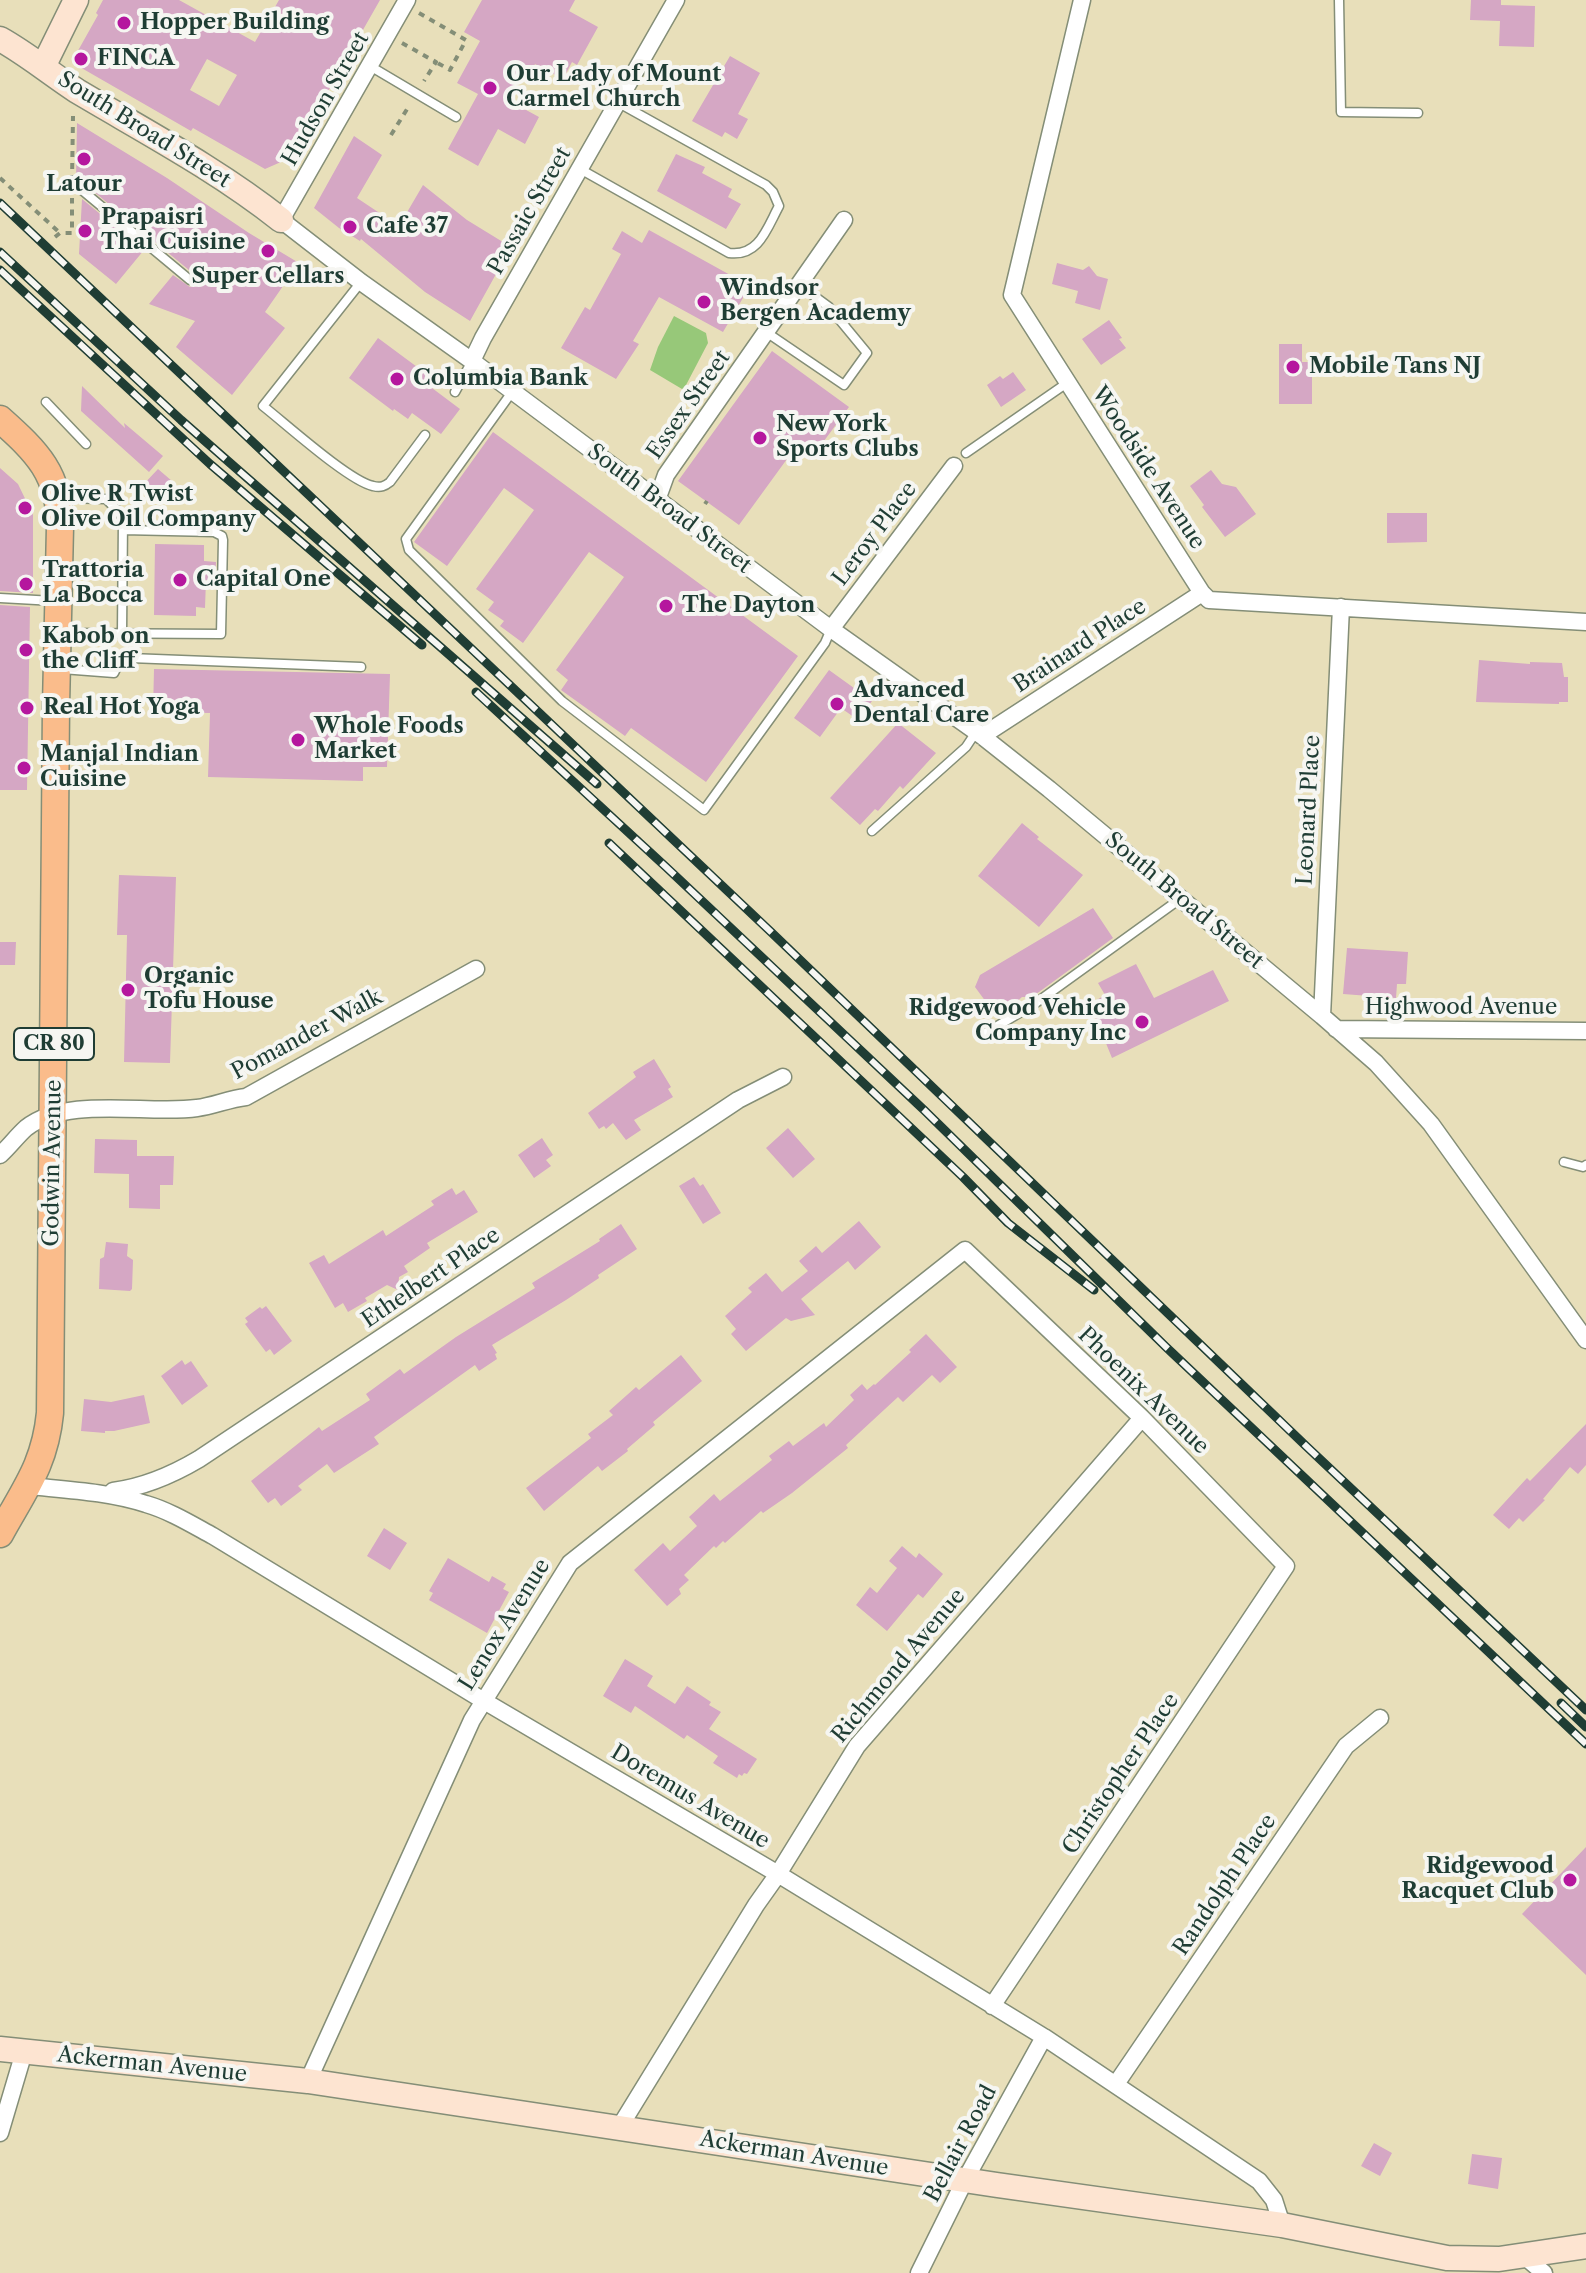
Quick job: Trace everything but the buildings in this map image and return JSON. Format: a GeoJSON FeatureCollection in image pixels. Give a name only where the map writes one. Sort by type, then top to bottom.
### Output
{"type":"FeatureCollection","features":[{"type":"Feature","properties":{"kind":"main road","name":"CR 80"},"geometry":{"type":"LineString","coordinates":[[0,419],[47,469],[59,498]]}},
{"type":"Feature","properties":{"kind":"main road","name":"Godwin Avenue"},"geometry":{"type":"LineString","coordinates":[[0,1534],[42,1458],[50,1413],[59,498]]}},
{"type":"Feature","properties":{"kind":"street"},"geometry":{"type":"LineString","coordinates":[[43,67],[76,0]]}},
{"type":"Feature","properties":{"kind":"street","name":"Passaic Street"},"geometry":{"type":"LineString","coordinates":[[472,361],[676,0]]}},
{"type":"Feature","properties":{"kind":"street","name":"Woodside Avenue"},"geometry":{"type":"LineString","coordinates":[[1079,1],[1012,295],[1202,593]]}},
{"type":"Feature","properties":{"kind":"street","name":"Hudson Street"},"geometry":{"type":"LineString","coordinates":[[281,220],[370,66],[413,6]]}},
{"type":"Feature","properties":{"kind":"street","name":"South Broad Street"},"geometry":{"type":"LineString","coordinates":[[0,39],[73,88],[185,155],[281,220],[831,629],[979,734],[1181,899],[1376,1063],[1431,1124],[1586,1340]]}},
{"type":"Feature","properties":{"kind":"street","name":"Essex Street"},"geometry":{"type":"LineString","coordinates":[[657,500],[666,475],[844,220]]}},
{"type":"Feature","properties":{"kind":"street","name":"Leroy Place"},"geometry":{"type":"LineString","coordinates":[[831,629],[954,466]]}},
{"type":"Feature","properties":{"kind":"street"},"geometry":{"type":"LineString","coordinates":[[1202,593],[1209,600],[1586,622]]}},
{"type":"Feature","properties":{"kind":"street","name":"Brainard Place"},"geometry":{"type":"LineString","coordinates":[[979,734],[1202,593]]}},
{"type":"Feature","properties":{"kind":"street","name":"Leonard Place"},"geometry":{"type":"LineString","coordinates":[[1322,1016],[1341,607]]}},
{"type":"Feature","properties":{"kind":"street","name":"Pomander Walk"},"geometry":{"type":"LineString","coordinates":[[53,1115],[77,1110],[197,1108],[246,1097],[476,969]]}},
{"type":"Feature","properties":{"kind":"street","name":"Highwood Avenue"},"geometry":{"type":"LineString","coordinates":[[1336,1029],[1586,1031]]}},
{"type":"Feature","properties":{"kind":"street","name":"Ethelbert Place"},"geometry":{"type":"LineString","coordinates":[[95,1494],[149,1483],[199,1459],[738,1100],[783,1077]]}},
{"type":"Feature","properties":{"kind":"street"},"geometry":{"type":"LineString","coordinates":[[0,1155],[28,1127],[53,1115]]}},
{"type":"Feature","properties":{"kind":"street","name":"Phoenix Avenue"},"geometry":{"type":"LineString","coordinates":[[965,1250],[1142,1418],[1286,1566]]}},
{"type":"Feature","properties":{"kind":"street","name":"Lenox Avenue"},"geometry":{"type":"LineString","coordinates":[[308,2081],[472,1720],[570,1563],[965,1250]]}},
{"type":"Feature","properties":{"kind":"street","name":"Richmond Avenue"},"geometry":{"type":"LineString","coordinates":[[619,2128],[857,1746],[1142,1418]]}},
{"type":"Feature","properties":{"kind":"street","name":"Doremus Avenue"},"geometry":{"type":"LineString","coordinates":[[29,1486],[124,1497],[148,1504],[213,1536],[1044,2037],[1259,2181],[1274,2200],[1282,2225]]}},
{"type":"Feature","properties":{"kind":"street","name":"Christopher Place"},"geometry":{"type":"LineString","coordinates":[[992,2006],[1286,1566]]}},
{"type":"Feature","properties":{"kind":"street","name":"Randolph Place"},"geometry":{"type":"LineString","coordinates":[[1116,2084],[1346,1746],[1380,1718]]}},
{"type":"Feature","properties":{"kind":"street","name":"Bellair Road"},"geometry":{"type":"LineString","coordinates":[[919,2273],[965,2180],[1044,2037]]}},
{"type":"Feature","properties":{"kind":"street"},"geometry":{"type":"LineString","coordinates":[[0,2133],[12,2050]]}},
{"type":"Feature","properties":{"kind":"street","name":"Ackerman Avenue"},"geometry":{"type":"LineString","coordinates":[[12,2050],[308,2081],[1282,2225],[1447,2258],[1483,2260],[1586,2246]]}},
{"type":"Feature","properties":{"kind":"street"},"geometry":{"type":"LineString","coordinates":[[1523,2255],[1544,2273]]}},
{"type":"Feature","properties":{"kind":"lane"},"geometry":{"type":"LineString","coordinates":[[1339,0],[1341,112],[1418,113]]}},
{"type":"Feature","properties":{"kind":"lane"},"geometry":{"type":"LineString","coordinates":[[370,66],[456,117]]}},
{"type":"Feature","properties":{"kind":"lane"},"geometry":{"type":"LineString","coordinates":[[579,168],[729,253],[749,252],[772,219],[779,206],[766,185],[617,102]]}},
{"type":"Feature","properties":{"kind":"lane"},"geometry":{"type":"LineString","coordinates":[[83,191],[190,280]]}},
{"type":"Feature","properties":{"kind":"lane"},"geometry":{"type":"LineString","coordinates":[[361,282],[263,406],[352,476],[377,487],[390,482],[425,435]]}},
{"type":"Feature","properties":{"kind":"lane"},"geometry":{"type":"LineString","coordinates":[[766,332],[844,385],[867,353],[829,307],[799,285]]}},
{"type":"Feature","properties":{"kind":"lane"},"geometry":{"type":"LineString","coordinates":[[455,392],[472,361]]}},
{"type":"Feature","properties":{"kind":"lane"},"geometry":{"type":"LineString","coordinates":[[966,453],[1067,383]]}},
{"type":"Feature","properties":{"kind":"lane"},"geometry":{"type":"LineString","coordinates":[[512,392],[406,539],[409,550],[562,701],[704,810],[825,643],[831,629]]}},
{"type":"Feature","properties":{"kind":"lane"},"geometry":{"type":"LineString","coordinates":[[46,402],[86,444]]}},
{"type":"Feature","properties":{"kind":"lane"},"geometry":{"type":"LineString","coordinates":[[59,498],[106,499],[123,519],[122,633]]}},
{"type":"Feature","properties":{"kind":"lane"},"geometry":{"type":"LineString","coordinates":[[58,634],[221,634],[222,536],[214,532],[123,530]]}},
{"type":"Feature","properties":{"kind":"lane"},"geometry":{"type":"LineString","coordinates":[[0,598],[58,601]]}},
{"type":"Feature","properties":{"kind":"lane"},"geometry":{"type":"LineString","coordinates":[[57,668],[114,673],[118,665],[130,658],[361,667]]}},
{"type":"Feature","properties":{"kind":"lane"},"geometry":{"type":"LineString","coordinates":[[872,831],[979,734]]}},
{"type":"Feature","properties":{"kind":"lane"},"geometry":{"type":"LineString","coordinates":[[982,1035],[1033,1005],[1181,899]]}},
{"type":"Feature","properties":{"kind":"lane"},"geometry":{"type":"LineString","coordinates":[[1564,1162],[1586,1165]]}},
{"type":"Feature","properties":{"kind":"path"},"geometry":{"type":"LineString","coordinates":[[413,6],[466,40],[450,70],[436,62]]}},
{"type":"Feature","properties":{"kind":"path"},"geometry":{"type":"LineString","coordinates":[[0,178],[60,233]]}},
{"type":"Feature","properties":{"kind":"green space"},"geometry":{"type":"Polygon","coordinates":[[[674,316],[706,333],[708,343],[682,389],[650,370],[674,316]]]}},
{"type":"Feature","properties":{"kind":"railway"},"geometry":{"type":"LineString","coordinates":[[0,203],[771,932],[1586,1710]]}},
{"type":"Feature","properties":{"kind":"railway"},"geometry":{"type":"LineString","coordinates":[[0,252],[181,420],[597,784]]}},
{"type":"Feature","properties":{"kind":"railway"},"geometry":{"type":"LineString","coordinates":[[0,270],[210,464],[422,645]]}},
{"type":"Feature","properties":{"kind":"railway"},"geometry":{"type":"LineString","coordinates":[[476,692],[924,1110],[1166,1347],[1586,1744]]}},
{"type":"Feature","properties":{"kind":"railway"},"geometry":{"type":"LineString","coordinates":[[609,843],[1008,1223],[1094,1290]]}},
{"type":"Feature","properties":{"kind":"railway"},"geometry":{"type":"LineString","coordinates":[[1561,1703],[1586,1727]]}},
{"type":"Feature","properties":{"kind":"place","name":"Hopper Building"},"geometry":{"type":"Point","coordinates":[124,23]}},
{"type":"Feature","properties":{"kind":"place","name":"FINCA"},"geometry":{"type":"Point","coordinates":[81,59]}},
{"type":"Feature","properties":{"kind":"place","name":"Our Lady of Mount Carmel Church"},"geometry":{"type":"Point","coordinates":[490,88]}},
{"type":"Feature","properties":{"kind":"place","name":"Latour"},"geometry":{"type":"Point","coordinates":[84,159]}},
{"type":"Feature","properties":{"kind":"place","name":"Cafe 37"},"geometry":{"type":"Point","coordinates":[350,227]}},
{"type":"Feature","properties":{"kind":"place","name":"Prapaisri Thai Cuisine"},"geometry":{"type":"Point","coordinates":[85,231]}},
{"type":"Feature","properties":{"kind":"place","name":"Super Cellars"},"geometry":{"type":"Point","coordinates":[268,251]}},
{"type":"Feature","properties":{"kind":"place","name":"Windsor Bergen Academy"},"geometry":{"type":"Point","coordinates":[704,302]}},
{"type":"Feature","properties":{"kind":"place","name":"Mobile Tans NJ"},"geometry":{"type":"Point","coordinates":[1293,367]}},
{"type":"Feature","properties":{"kind":"place","name":"Columbia Bank"},"geometry":{"type":"Point","coordinates":[397,379]}},
{"type":"Feature","properties":{"kind":"place","name":"New York Sports Clubs"},"geometry":{"type":"Point","coordinates":[760,438]}},
{"type":"Feature","properties":{"kind":"place","name":"Olive R Twist Olive Oil Company"},"geometry":{"type":"Point","coordinates":[25,508]}},
{"type":"Feature","properties":{"kind":"place","name":"Capital One"},"geometry":{"type":"Point","coordinates":[180,580]}},
{"type":"Feature","properties":{"kind":"place","name":"Trattoria La Bocca"},"geometry":{"type":"Point","coordinates":[26,584]}},
{"type":"Feature","properties":{"kind":"place","name":"The Dayton"},"geometry":{"type":"Point","coordinates":[666,606]}},
{"type":"Feature","properties":{"kind":"place","name":"Kabob on the Cliff"},"geometry":{"type":"Point","coordinates":[26,650]}},
{"type":"Feature","properties":{"kind":"place","name":"Advanced Dental Care"},"geometry":{"type":"Point","coordinates":[837,704]}},
{"type":"Feature","properties":{"kind":"place","name":"Real Hot Yoga"},"geometry":{"type":"Point","coordinates":[27,708]}},
{"type":"Feature","properties":{"kind":"place","name":"Whole Foods Market"},"geometry":{"type":"Point","coordinates":[298,740]}},
{"type":"Feature","properties":{"kind":"place","name":"Manjal Indian Cuisine"},"geometry":{"type":"Point","coordinates":[24,768]}},
{"type":"Feature","properties":{"kind":"place","name":"Organic Tofu House"},"geometry":{"type":"Point","coordinates":[128,990]}},
{"type":"Feature","properties":{"kind":"place","name":"Ridgewood Vehicle Company Inc"},"geometry":{"type":"Point","coordinates":[1142,1022]}},
{"type":"Feature","properties":{"kind":"place","name":"Ridgewood Racquet Club"},"geometry":{"type":"Point","coordinates":[1570,1880]}}]}
